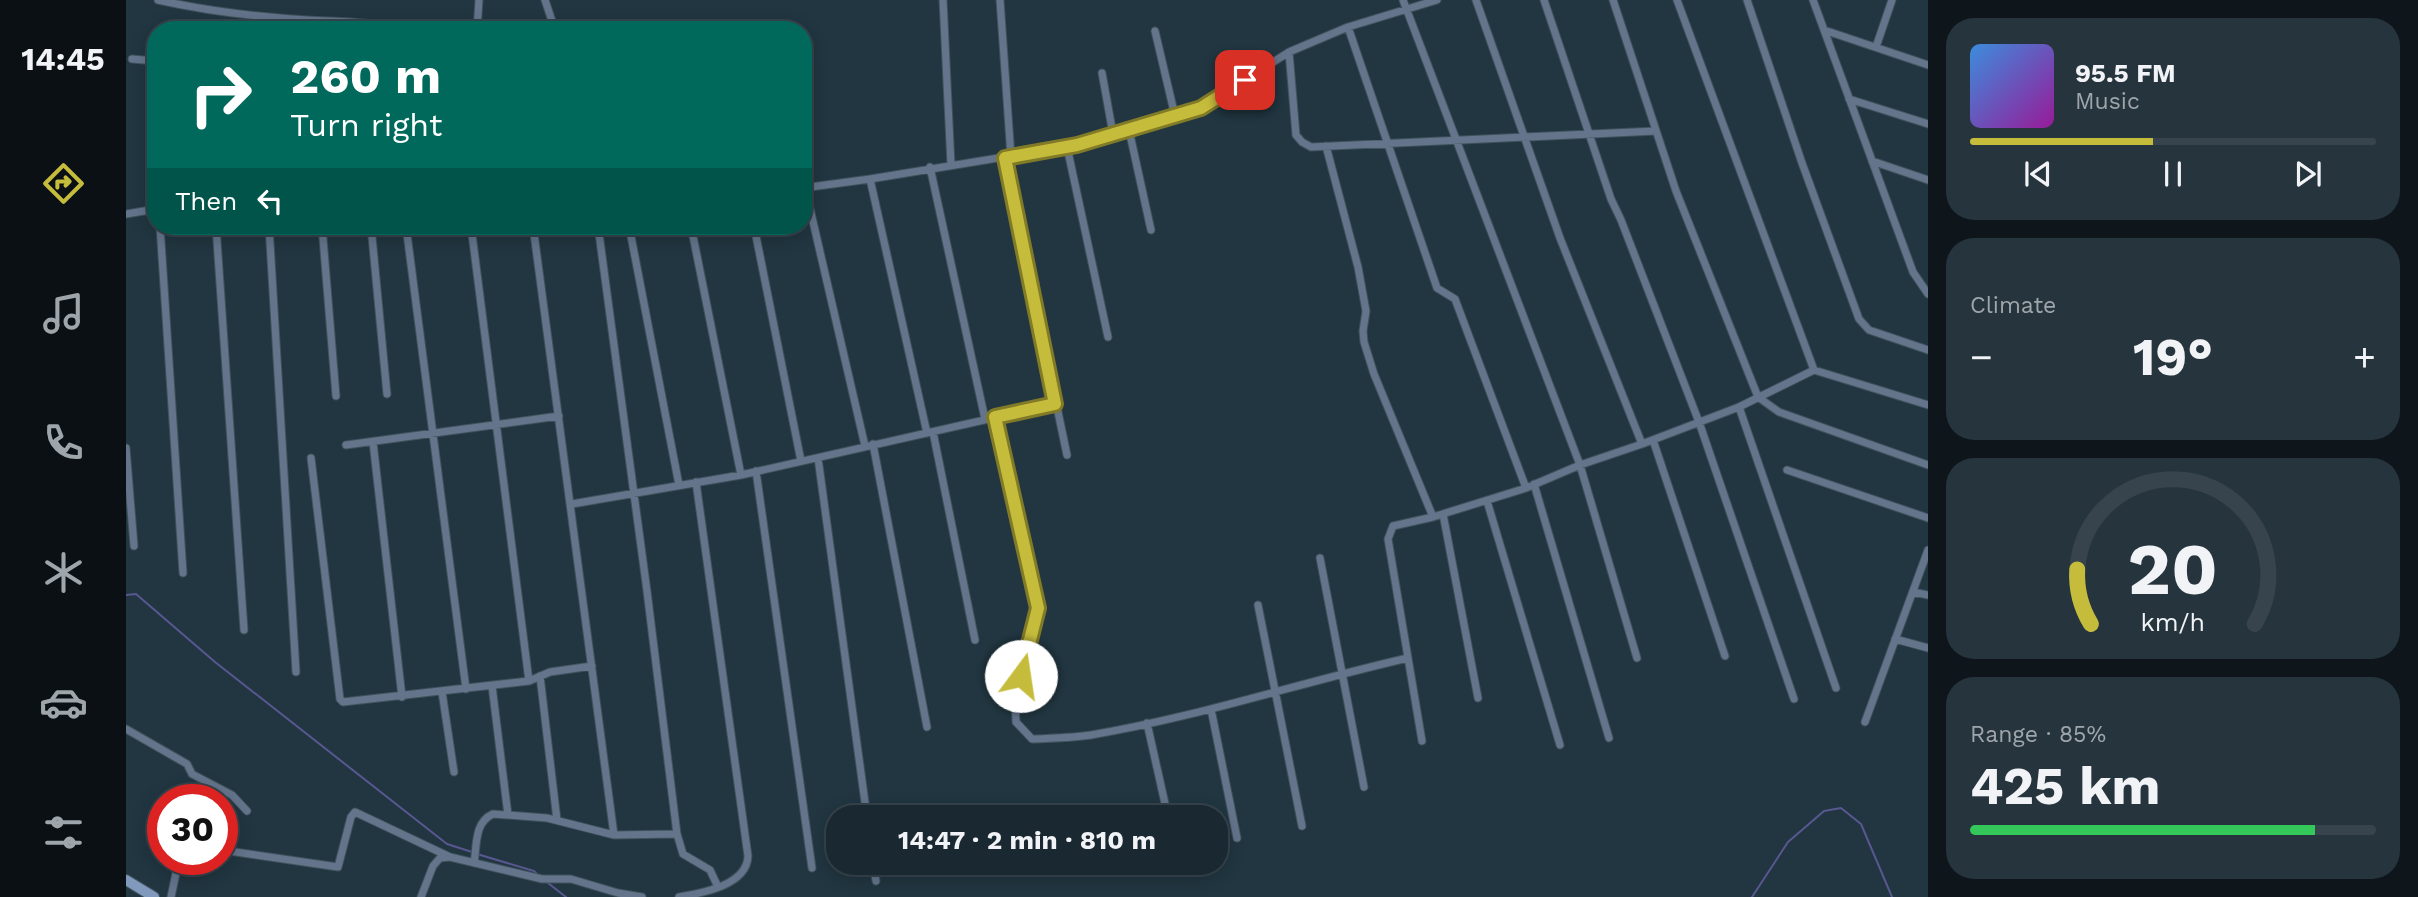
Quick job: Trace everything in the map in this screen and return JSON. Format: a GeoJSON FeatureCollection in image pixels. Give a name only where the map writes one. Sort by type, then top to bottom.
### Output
{"type":"FeatureCollection","features":[{"type":"Feature","properties":{"kind":"street"},"geometry":{"type":"LineString","coordinates":[[158,0],[203,9],[258,15],[359,21]]}},
{"type":"Feature","properties":{"kind":"street"},"geometry":{"type":"LineString","coordinates":[[478,21],[479,0]]}},
{"type":"Feature","properties":{"kind":"street"},"geometry":{"type":"LineString","coordinates":[[545,0],[552,21]]}},
{"type":"Feature","properties":{"kind":"street"},"geometry":{"type":"LineString","coordinates":[[943,0],[951,165]]}},
{"type":"Feature","properties":{"kind":"street"},"geometry":{"type":"LineString","coordinates":[[1000,0],[1008,157],[1067,455]]}},
{"type":"Feature","properties":{"kind":"street"},"geometry":{"type":"LineString","coordinates":[[1403,0],[1580,465],[1637,658]]}},
{"type":"Feature","properties":{"kind":"street"},"geometry":{"type":"LineString","coordinates":[[812,186],[1067,147],[1129,130],[1201,108],[1289,52],[1348,27],[1437,0]]}},
{"type":"Feature","properties":{"kind":"street"},"geometry":{"type":"LineString","coordinates":[[1476,0],[1560,238],[1642,444]]}},
{"type":"Feature","properties":{"kind":"street"},"geometry":{"type":"LineString","coordinates":[[1544,0],[1611,199],[1699,422],[1794,699]]}},
{"type":"Feature","properties":{"kind":"street"},"geometry":{"type":"LineString","coordinates":[[1613,0],[1676,191],[1758,397],[1779,412],[1928,465]]}},
{"type":"Feature","properties":{"kind":"street"},"geometry":{"type":"LineString","coordinates":[[1677,0],[1814,370]]}},
{"type":"Feature","properties":{"kind":"street"},"geometry":{"type":"LineString","coordinates":[[1747,0],[1801,163],[1859,318],[1869,330],[1928,350]]}},
{"type":"Feature","properties":{"kind":"street"},"geometry":{"type":"LineString","coordinates":[[1813,0],[1913,272],[1928,294]]}},
{"type":"Feature","properties":{"kind":"street"},"geometry":{"type":"LineString","coordinates":[[1876,47],[1892,0]]}},
{"type":"Feature","properties":{"kind":"street"},"geometry":{"type":"LineString","coordinates":[[1348,27],[1437,288],[1455,299],[1530,486],[1609,738]]}},
{"type":"Feature","properties":{"kind":"street"},"geometry":{"type":"LineString","coordinates":[[1824,30],[1928,65]]}},
{"type":"Feature","properties":{"kind":"street"},"geometry":{"type":"LineString","coordinates":[[1155,31],[1175,116]]}},
{"type":"Feature","properties":{"kind":"street"},"geometry":{"type":"LineString","coordinates":[[1289,52],[1296,135],[1301,142],[1311,147],[1657,131]]}},
{"type":"Feature","properties":{"kind":"street"},"geometry":{"type":"LineString","coordinates":[[132,59],[147,60]]}},
{"type":"Feature","properties":{"kind":"street"},"geometry":{"type":"LineString","coordinates":[[1102,73],[1113,134]]}},
{"type":"Feature","properties":{"kind":"street"},"geometry":{"type":"LineString","coordinates":[[1849,99],[1928,124]]}},
{"type":"Feature","properties":{"kind":"street"},"geometry":{"type":"LineString","coordinates":[[1129,130],[1151,230]]}},
{"type":"Feature","properties":{"kind":"street"},"geometry":{"type":"LineString","coordinates":[[1326,146],[1358,267],[1366,311],[1364,342],[1374,374],[1433,517]]}},
{"type":"Feature","properties":{"kind":"street"},"geometry":{"type":"LineString","coordinates":[[1067,147],[1108,337]]}},
{"type":"Feature","properties":{"kind":"street"},"geometry":{"type":"LineString","coordinates":[[1872,162],[1928,180]]}},
{"type":"Feature","properties":{"kind":"street"},"geometry":{"type":"LineString","coordinates":[[930,167],[985,419]]}},
{"type":"Feature","properties":{"kind":"street"},"geometry":{"type":"LineString","coordinates":[[870,179],[930,432],[975,640]]}},
{"type":"Feature","properties":{"kind":"street"},"geometry":{"type":"LineString","coordinates":[[126,214],[147,210]]}},
{"type":"Feature","properties":{"kind":"street"},"geometry":{"type":"LineString","coordinates":[[812,219],[869,445],[927,727]]}},
{"type":"Feature","properties":{"kind":"street"},"geometry":{"type":"LineString","coordinates":[[161,235],[183,573]]}},
{"type":"Feature","properties":{"kind":"street"},"geometry":{"type":"LineString","coordinates":[[217,235],[244,629]]}},
{"type":"Feature","properties":{"kind":"street"},"geometry":{"type":"LineString","coordinates":[[270,235],[296,673]]}},
{"type":"Feature","properties":{"kind":"street"},"geometry":{"type":"LineString","coordinates":[[323,235],[336,396]]}},
{"type":"Feature","properties":{"kind":"street"},"geometry":{"type":"LineString","coordinates":[[372,235],[387,394]]}},
{"type":"Feature","properties":{"kind":"street"},"geometry":{"type":"LineString","coordinates":[[406,235],[466,689]]}},
{"type":"Feature","properties":{"kind":"street"},"geometry":{"type":"LineString","coordinates":[[472,235],[528,681]]}},
{"type":"Feature","properties":{"kind":"street"},"geometry":{"type":"LineString","coordinates":[[534,235],[614,835]]}},
{"type":"Feature","properties":{"kind":"street"},"geometry":{"type":"LineString","coordinates":[[599,235],[677,834],[682,854],[710,870],[718,887]]}},
{"type":"Feature","properties":{"kind":"street"},"geometry":{"type":"LineString","coordinates":[[631,235],[679,485]]}},
{"type":"Feature","properties":{"kind":"street"},"geometry":{"type":"LineString","coordinates":[[693,235],[741,475]]}},
{"type":"Feature","properties":{"kind":"street"},"geometry":{"type":"LineString","coordinates":[[756,235],[802,461]]}},
{"type":"Feature","properties":{"kind":"street"},"geometry":{"type":"LineString","coordinates":[[1422,741],[1388,539],[1393,526],[1433,517],[1530,486],[1740,407],[1814,370],[1928,405]]}},
{"type":"Feature","properties":{"kind":"street"},"geometry":{"type":"LineString","coordinates":[[572,504],[741,475],[1055,404]]}},
{"type":"Feature","properties":{"kind":"street"},"geometry":{"type":"LineString","coordinates":[[1740,407],[1836,688]]}},
{"type":"Feature","properties":{"kind":"street"},"geometry":{"type":"LineString","coordinates":[[346,445],[559,416]]}},
{"type":"Feature","properties":{"kind":"street"},"geometry":{"type":"LineString","coordinates":[[995,417],[1038,608],[1015,698],[1016,722],[1032,739],[1090,735],[1147,723],[1408,658]]}},
{"type":"Feature","properties":{"kind":"street"},"geometry":{"type":"LineString","coordinates":[[1653,440],[1725,656]]}},
{"type":"Feature","properties":{"kind":"street"},"geometry":{"type":"LineString","coordinates":[[373,442],[402,696]]}},
{"type":"Feature","properties":{"kind":"street"},"geometry":{"type":"LineString","coordinates":[[126,448],[134,546]]}},
{"type":"Feature","properties":{"kind":"street"},"geometry":{"type":"LineString","coordinates":[[818,457],[865,805]]}},
{"type":"Feature","properties":{"kind":"street"},"geometry":{"type":"LineString","coordinates":[[312,458],[340,699],[348,703],[492,686],[528,681],[550,671],[592,666]]}},
{"type":"Feature","properties":{"kind":"street"},"geometry":{"type":"LineString","coordinates":[[1787,470],[1928,518]]}},
{"type":"Feature","properties":{"kind":"street"},"geometry":{"type":"LineString","coordinates":[[756,471],[812,868]]}},
{"type":"Feature","properties":{"kind":"street"},"geometry":{"type":"LineString","coordinates":[[679,897],[718,887],[742,874],[748,864],[696,482]]}},
{"type":"Feature","properties":{"kind":"street"},"geometry":{"type":"LineString","coordinates":[[1487,501],[1560,745]]}},
{"type":"Feature","properties":{"kind":"street"},"geometry":{"type":"LineString","coordinates":[[1443,514],[1478,698]]}},
{"type":"Feature","properties":{"kind":"street"},"geometry":{"type":"LineString","coordinates":[[1864,722],[1928,550]]}},
{"type":"Feature","properties":{"kind":"street"},"geometry":{"type":"LineString","coordinates":[[1320,558],[1364,787]]}},
{"type":"Feature","properties":{"kind":"street"},"geometry":{"type":"LineString","coordinates":[[1913,592],[1928,595]]}},
{"type":"Feature","properties":{"kind":"street"},"geometry":{"type":"LineString","coordinates":[[1258,605],[1302,826]]}},
{"type":"Feature","properties":{"kind":"street"},"geometry":{"type":"LineString","coordinates":[[1895,639],[1928,648]]}},
{"type":"Feature","properties":{"kind":"street"},"geometry":{"type":"LineString","coordinates":[[540,676],[556,820]]}},
{"type":"Feature","properties":{"kind":"street"},"geometry":{"type":"LineString","coordinates":[[492,686],[508,815]]}},
{"type":"Feature","properties":{"kind":"street"},"geometry":{"type":"LineString","coordinates":[[442,692],[454,772]]}},
{"type":"Feature","properties":{"kind":"street"},"geometry":{"type":"LineString","coordinates":[[1211,709],[1237,838]]}},
{"type":"Feature","properties":{"kind":"street"},"geometry":{"type":"LineString","coordinates":[[1147,723],[1165,805]]}},
{"type":"Feature","properties":{"kind":"street"},"geometry":{"type":"LineString","coordinates":[[126,729],[187,764],[192,774],[232,795],[247,811]]}},
{"type":"Feature","properties":{"kind":"street"},"geometry":{"type":"LineString","coordinates":[[238,852],[338,867],[351,817],[355,812],[450,857],[542,879],[571,879],[642,897]]}},
{"type":"Feature","properties":{"kind":"street"},"geometry":{"type":"LineString","coordinates":[[474,863],[480,825],[485,817],[493,814],[556,820],[614,835],[677,834]]}},
{"type":"Feature","properties":{"kind":"street"},"geometry":{"type":"LineString","coordinates":[[421,897],[433,866],[440,858],[450,857]]}},
{"type":"Feature","properties":{"kind":"street"},"geometry":{"type":"LineString","coordinates":[[171,897],[176,875]]}},
{"type":"Feature","properties":{"kind":"street"},"geometry":{"type":"LineString","coordinates":[[875,875],[876,881]]}},
{"type":"Feature","properties":{"kind":"street"},"geometry":{"type":"LineString","coordinates":[[126,880],[154,897]]}},
{"type":"Feature","properties":{"kind":"waterway"},"geometry":{"type":"LineString","coordinates":[[126,595],[136,594],[215,662],[447,844],[472,852]]}},
{"type":"Feature","properties":{"kind":"waterway"},"geometry":{"type":"LineString","coordinates":[[1752,897],[1788,842],[1824,811],[1841,808],[1861,824],[1892,897]]}},
{"type":"Feature","properties":{"kind":"waterway"},"geometry":{"type":"LineString","coordinates":[[477,854],[534,871],[538,875]]}},
{"type":"Feature","properties":{"kind":"waterway"},"geometry":{"type":"LineString","coordinates":[[548,883],[566,897]]}},
{"type":"Feature","properties":{"kind":"route"},"geometry":{"type":"LineString","coordinates":[[1021,676],[1038,608],[995,417],[1055,404],[1005,158],[1077,145],[1201,108],[1245,80]]}}]}
